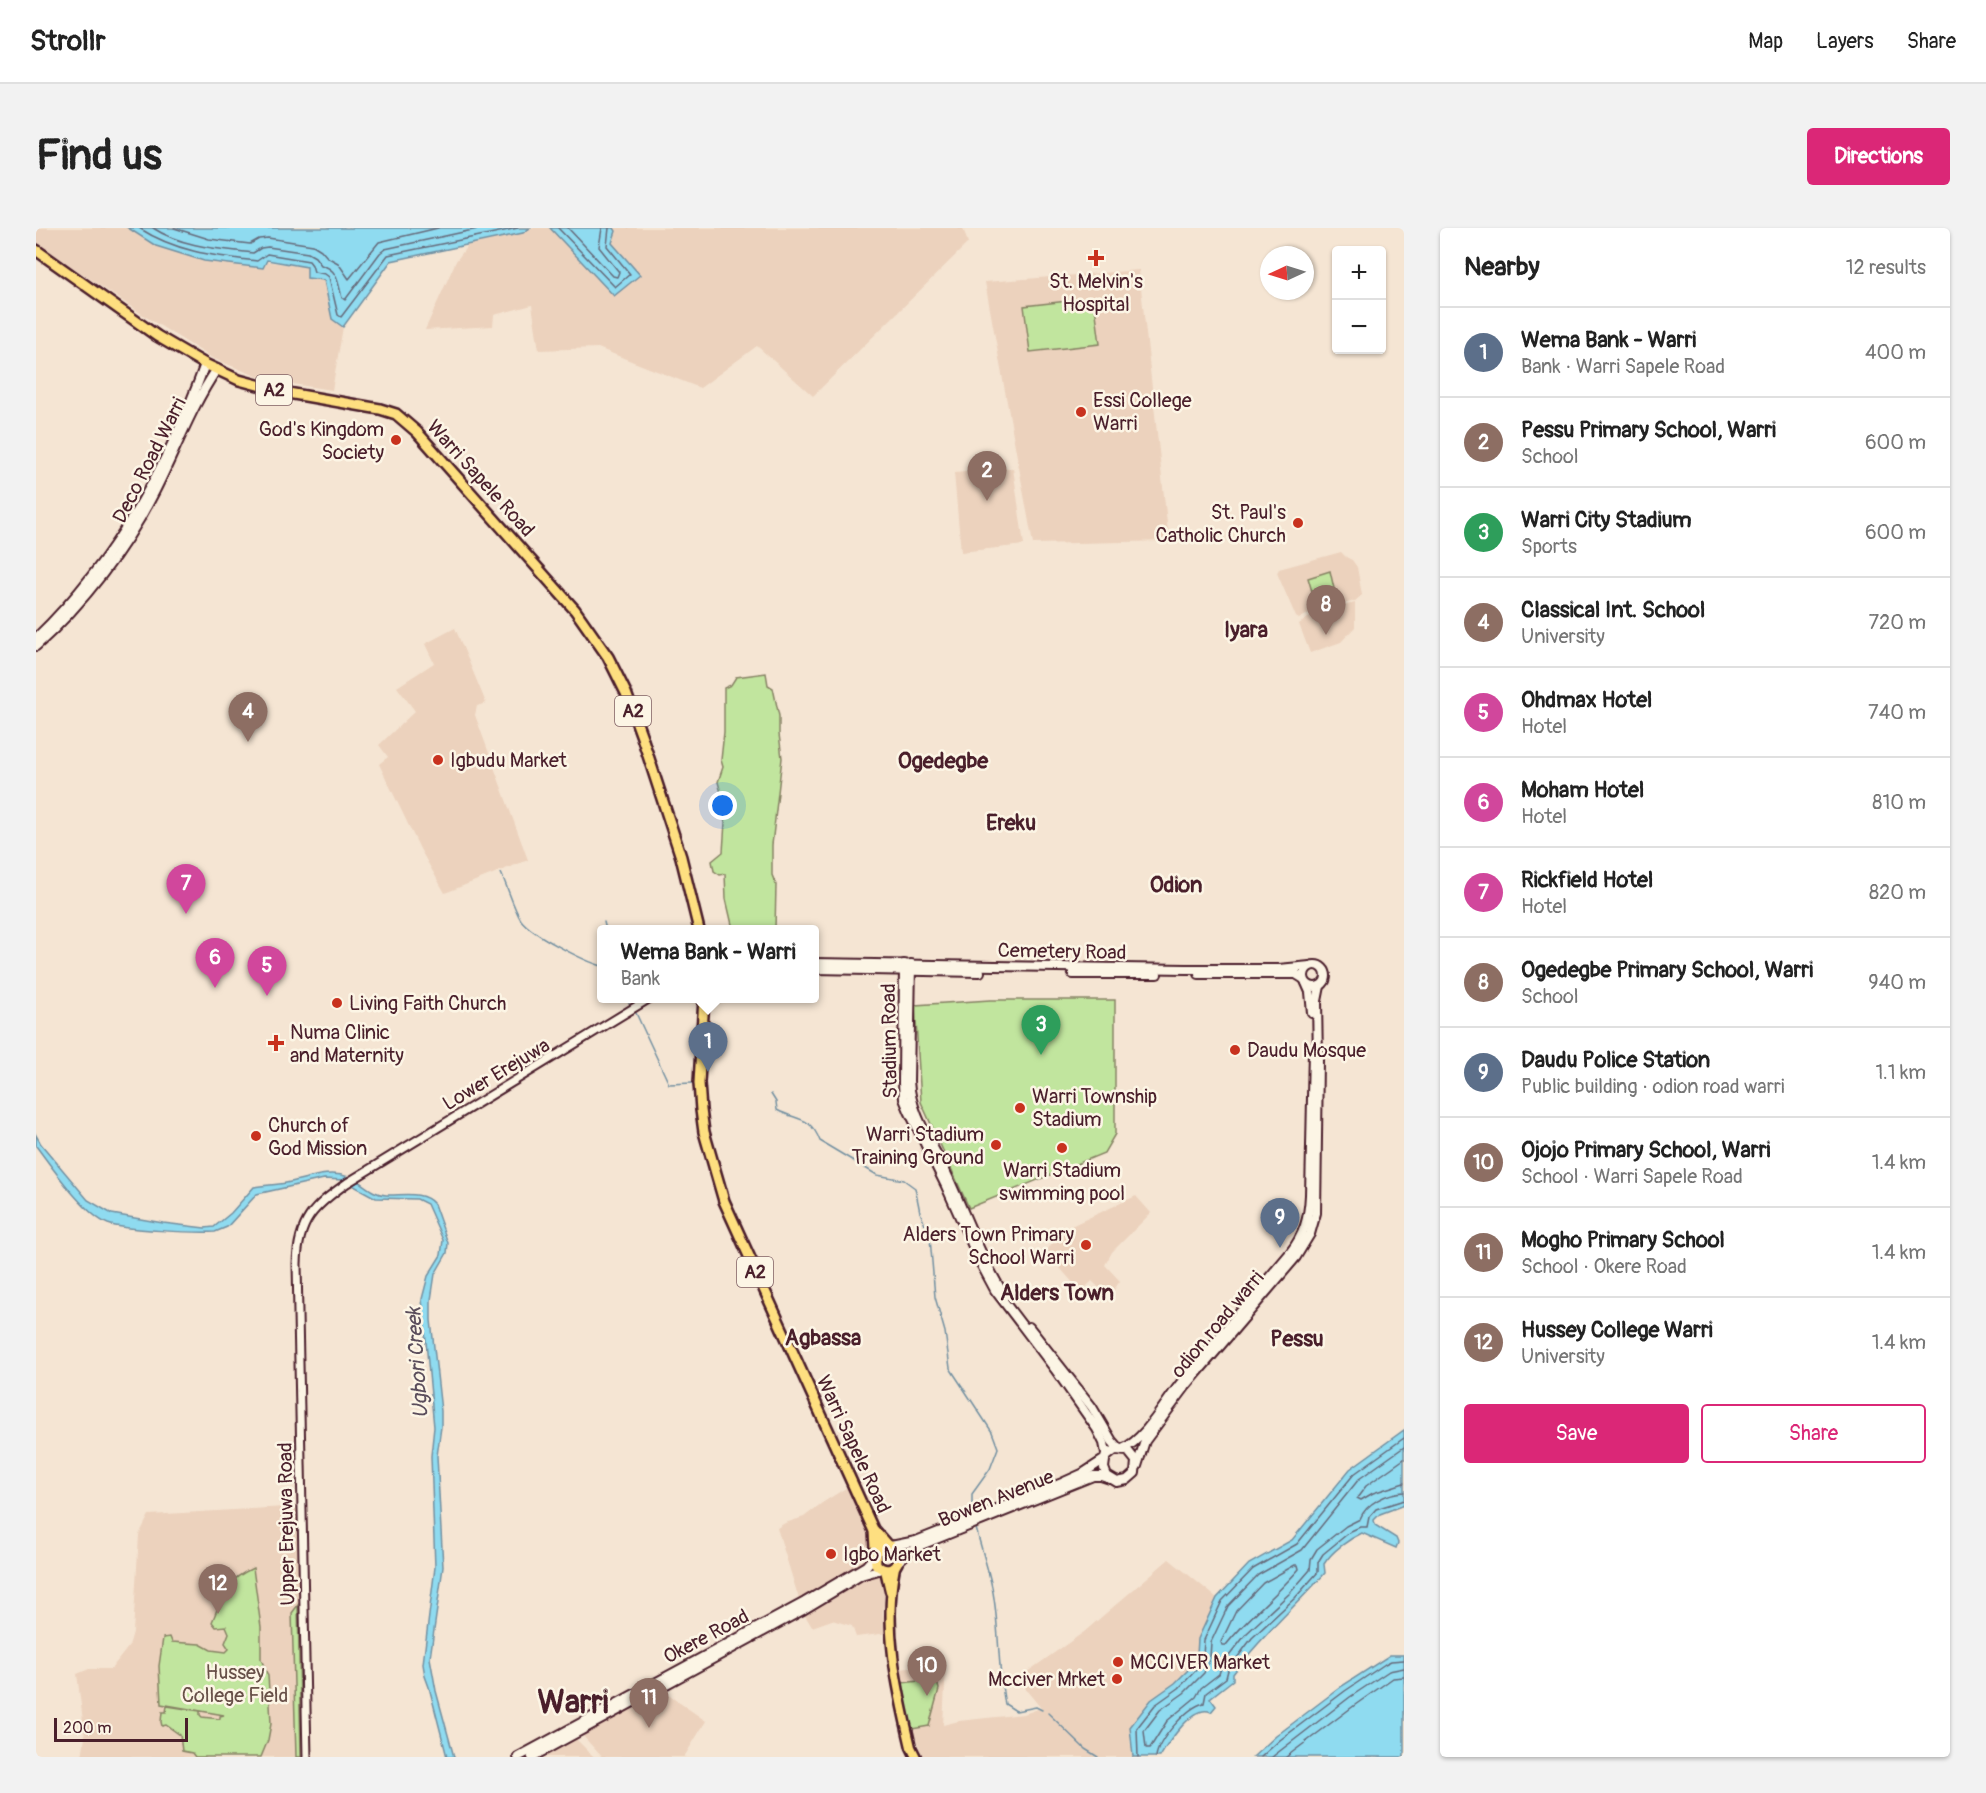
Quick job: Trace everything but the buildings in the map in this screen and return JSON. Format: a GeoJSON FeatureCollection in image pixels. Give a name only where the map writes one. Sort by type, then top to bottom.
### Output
{"type":"FeatureCollection","features":[{"type":"Feature","properties":{"kind":"highway","name":"Warri Sapele Road"},"geometry":{"type":"LineString","coordinates":[[36,250],[148,330],[205,364],[239,380],[263,387],[374,407],[396,414],[430,446],[575,610],[608,657],[634,712],[681,856],[698,925]]}},
{"type":"Feature","properties":{"kind":"highway","name":"Warri Sapele Road"},"geometry":{"type":"LineString","coordinates":[[705,1003],[700,1103],[704,1132],[724,1201],[873,1528],[889,1546]]}},
{"type":"Feature","properties":{"kind":"highway","name":"Warri Sapele Road"},"geometry":{"type":"LineString","coordinates":[[873,1528],[875,1555]]}},
{"type":"Feature","properties":{"kind":"highway"},"geometry":{"type":"LineString","coordinates":[[889,1546],[898,1554],[896,1565],[883,1570],[876,1564],[875,1555],[880,1547],[889,1546]]}},
{"type":"Feature","properties":{"kind":"main road","name":"Deco Road Warri"},"geometry":{"type":"LineString","coordinates":[[36,638],[82,590],[127,528],[172,442],[205,364]]}},
{"type":"Feature","properties":{"kind":"main road","name":"Deco Road Warri"},"geometry":{"type":"LineString","coordinates":[[36,646],[66,617],[117,555],[154,494],[202,392],[217,369]]}},
{"type":"Feature","properties":{"kind":"main road","name":"Cemetery Road"},"geometry":{"type":"LineString","coordinates":[[819,963],[1094,974],[1296,974],[1305,981]]}},
{"type":"Feature","properties":{"kind":"main road"},"geometry":{"type":"LineString","coordinates":[[1316,965],[1325,971],[1326,978],[1320,986],[1314,987],[1305,981],[1304,972],[1310,966],[1316,965]]}},
{"type":"Feature","properties":{"kind":"main road","name":"Cemetery Road"},"geometry":{"type":"LineString","coordinates":[[819,969],[907,967],[1279,969],[1310,966]]}},
{"type":"Feature","properties":{"kind":"main road","name":"Stadium Road"},"geometry":{"type":"LineString","coordinates":[[907,967],[910,1091],[918,1117],[1001,1290],[1092,1407],[1112,1441],[1120,1449]]}},
{"type":"Feature","properties":{"kind":"main road","name":"Stadium Road"},"geometry":{"type":"LineString","coordinates":[[907,967],[903,1083],[906,1106],[987,1276],[1004,1303],[1083,1408],[1101,1437],[1105,1458]]}},
{"type":"Feature","properties":{"kind":"main road","name":"odion road warri"},"geometry":{"type":"LineString","coordinates":[[1120,1449],[1131,1445],[1140,1437],[1179,1386],[1290,1253],[1305,1230],[1310,1209],[1313,1040],[1311,1000],[1305,981]]}},
{"type":"Feature","properties":{"kind":"main road","name":"odion road warri"},"geometry":{"type":"LineString","coordinates":[[1136,1467],[1150,1434],[1192,1378],[1296,1257],[1310,1234],[1316,1202],[1317,1001],[1320,986]]}},
{"type":"Feature","properties":{"kind":"main road"},"geometry":{"type":"LineString","coordinates":[[1120,1449],[1133,1455],[1136,1467],[1133,1476],[1120,1482],[1110,1479],[1105,1472],[1105,1458],[1111,1451],[1120,1449]]}},
{"type":"Feature","properties":{"kind":"main road","name":"Bowen Avenue"},"geometry":{"type":"LineString","coordinates":[[889,1546],[916,1541],[1062,1483],[1082,1474],[1105,1458]]}},
{"type":"Feature","properties":{"kind":"main road","name":"Bowen Avenue"},"geometry":{"type":"LineString","coordinates":[[896,1565],[907,1553],[921,1545],[1093,1476],[1110,1479]]}},
{"type":"Feature","properties":{"kind":"main road","name":"Okere Road"},"geometry":{"type":"LineString","coordinates":[[518,1757],[805,1602],[866,1566],[875,1555]]}},
{"type":"Feature","properties":{"kind":"main road"},"geometry":{"type":"LineString","coordinates":[[890,1592],[896,1565]]}},
{"type":"Feature","properties":{"kind":"main road"},"geometry":{"type":"LineString","coordinates":[[883,1570],[890,1592],[893,1657],[911,1747],[916,1757]]}},
{"type":"Feature","properties":{"kind":"main road","name":"Okere Road"},"geometry":{"type":"LineString","coordinates":[[532,1757],[801,1611],[861,1575],[883,1570]]}},
{"type":"Feature","properties":{"kind":"street","name":"Lower Erejuwa"},"geometry":{"type":"LineString","coordinates":[[347,1183],[643,1003]]}},
{"type":"Feature","properties":{"kind":"street","name":"Upper Erejuwa Road"},"geometry":{"type":"LineString","coordinates":[[307,1757],[297,1252],[304,1227],[317,1205],[347,1183]]}},
{"type":"Feature","properties":{"kind":"shaded area"},"geometry":{"type":"Polygon","coordinates":[[[36,228],[128,228],[156,246],[307,267],[324,279],[332,319],[343,327],[332,390],[266,380],[212,358],[146,317],[36,242],[36,228]]]}},
{"type":"Feature","properties":{"kind":"shaded area"},"geometry":{"type":"Polygon","coordinates":[[[530,228],[550,228],[615,296],[612,243],[614,228],[963,228],[968,243],[813,396],[757,346],[700,388],[598,348],[539,350],[532,305],[494,315],[493,326],[425,330],[456,261],[468,245],[523,233],[530,228]]]}},
{"type":"Feature","properties":{"kind":"shaded area","name":"Essi College Warri"},"geometry":{"type":"Polygon","coordinates":[[[1139,270],[1169,541],[1033,544],[985,282],[1139,270]]]}},
{"type":"Feature","properties":{"kind":"shaded area"},"geometry":{"type":"Polygon","coordinates":[[[1013,468],[1024,545],[961,552],[954,473],[1013,468]]]}},
{"type":"Feature","properties":{"kind":"shaded area"},"geometry":{"type":"Polygon","coordinates":[[[1341,552],[1357,567],[1362,595],[1355,601],[1311,612],[1299,619],[1296,617],[1277,573],[1279,569],[1341,552]]]}},
{"type":"Feature","properties":{"kind":"shaded area"},"geometry":{"type":"Polygon","coordinates":[[[1355,603],[1355,627],[1341,642],[1310,653],[1299,624],[1317,612],[1355,603]]]}},
{"type":"Feature","properties":{"kind":"shaded area","name":"Igbudu Market"},"geometry":{"type":"Polygon","coordinates":[[[455,628],[486,703],[477,706],[475,715],[528,860],[445,893],[420,849],[379,764],[388,757],[379,745],[415,711],[397,687],[434,663],[425,644],[455,628]]]}},
{"type":"Feature","properties":{"kind":"shaded area","name":"Alders Town Primary School Warri"},"geometry":{"type":"Polygon","coordinates":[[[1136,1196],[1151,1213],[1112,1252],[1105,1265],[1120,1281],[1109,1297],[1092,1281],[1081,1292],[1046,1252],[1056,1237],[1071,1226],[1136,1196]]]}},
{"type":"Feature","properties":{"kind":"shaded area","name":"Igbo Market"},"geometry":{"type":"Polygon","coordinates":[[[849,1486],[871,1533],[885,1594],[883,1614],[888,1633],[856,1637],[852,1626],[832,1620],[812,1627],[803,1612],[777,1528],[804,1517],[849,1486]]]}},
{"type":"Feature","properties":{"kind":"shaded area"},"geometry":{"type":"Polygon","coordinates":[[[302,1506],[302,1757],[82,1757],[85,1737],[77,1674],[89,1669],[111,1669],[129,1646],[133,1632],[139,1535],[149,1515],[302,1506]]]}},
{"type":"Feature","properties":{"kind":"shaded area","name":"MCCIVER Market"},"geometry":{"type":"Polygon","coordinates":[[[1169,1559],[1217,1598],[1198,1639],[1197,1656],[1192,1666],[1175,1683],[1151,1700],[1130,1740],[1133,1757],[923,1757],[913,1731],[909,1732],[898,1669],[946,1665],[943,1725],[959,1721],[1024,1714],[1041,1708],[1017,1679],[1084,1632],[1169,1559]]]}},
{"type":"Feature","properties":{"kind":"shaded area"},"geometry":{"type":"Polygon","coordinates":[[[661,1690],[706,1721],[684,1757],[602,1757],[583,1736],[661,1690]]]}},
{"type":"Feature","properties":{"kind":"shaded area"},"geometry":{"type":"Polygon","coordinates":[[[575,1738],[594,1757],[544,1757],[575,1738]]]}},
{"type":"Feature","properties":{"kind":"green space"},"geometry":{"type":"Polygon","coordinates":[[[1094,298],[1100,344],[1030,352],[1024,306],[1094,298]]]}},
{"type":"Feature","properties":{"kind":"green space"},"geometry":{"type":"Polygon","coordinates":[[[1330,571],[1335,593],[1314,598],[1308,578],[1330,571]]]}},
{"type":"Feature","properties":{"kind":"green space"},"geometry":{"type":"Polygon","coordinates":[[[766,673],[768,685],[773,688],[779,716],[782,758],[772,845],[772,875],[776,885],[775,925],[732,925],[726,899],[725,874],[720,875],[714,871],[712,861],[723,852],[725,822],[722,815],[726,802],[723,800],[718,782],[723,767],[721,760],[724,732],[724,688],[731,685],[736,677],[766,673]]]}},
{"type":"Feature","properties":{"kind":"green space","name":"Warri Township Stadium"},"geometry":{"type":"Polygon","coordinates":[[[990,1000],[1115,1000],[1115,1134],[1104,1153],[969,1208],[921,1102],[915,1005],[990,1000]]]}},
{"type":"Feature","properties":{"kind":"green space","name":"Hussey College Field"},"geometry":{"type":"Polygon","coordinates":[[[253,1568],[261,1627],[261,1659],[268,1676],[271,1724],[268,1740],[261,1757],[195,1757],[192,1753],[182,1751],[180,1735],[166,1725],[162,1726],[162,1712],[166,1712],[167,1706],[200,1711],[202,1717],[220,1719],[220,1716],[224,1715],[161,1704],[159,1666],[163,1638],[170,1637],[172,1642],[200,1644],[211,1650],[226,1652],[229,1649],[225,1643],[229,1633],[226,1626],[216,1627],[212,1622],[222,1596],[230,1584],[253,1568]]]}},
{"type":"Feature","properties":{"kind":"green space"},"geometry":{"type":"Polygon","coordinates":[[[298,1605],[301,1757],[296,1757],[292,1613],[298,1605]]]}},
{"type":"Feature","properties":{"kind":"green space"},"geometry":{"type":"Polygon","coordinates":[[[936,1679],[939,1689],[929,1726],[912,1729],[902,1683],[936,1679]]]}},
{"type":"Feature","properties":{"kind":"water"},"geometry":{"type":"Polygon","coordinates":[[[128,228],[530,228],[523,233],[391,261],[343,327],[332,319],[324,280],[307,278],[307,267],[267,260],[263,268],[204,261],[156,246],[128,228]]]}},
{"type":"Feature","properties":{"kind":"water"},"geometry":{"type":"Polygon","coordinates":[[[550,228],[614,228],[616,231],[612,243],[640,275],[614,296],[550,228]]]}},
{"type":"Feature","properties":{"kind":"water"},"geometry":{"type":"Polygon","coordinates":[[[36,1135],[88,1200],[112,1214],[163,1223],[214,1227],[231,1213],[254,1187],[286,1183],[325,1174],[349,1177],[380,1194],[418,1195],[434,1204],[448,1243],[447,1253],[435,1274],[431,1300],[441,1411],[437,1456],[443,1567],[430,1658],[436,1691],[454,1757],[447,1757],[423,1664],[435,1567],[431,1456],[434,1427],[422,1299],[428,1276],[441,1255],[443,1240],[427,1204],[417,1199],[376,1198],[343,1180],[324,1179],[257,1194],[227,1227],[215,1232],[160,1231],[116,1226],[99,1219],[79,1200],[36,1146],[36,1135]]]}},
{"type":"Feature","properties":{"kind":"water"},"geometry":{"type":"Polygon","coordinates":[[[1404,1430],[1404,1505],[1380,1514],[1374,1520],[1375,1525],[1396,1538],[1398,1543],[1396,1548],[1362,1533],[1341,1546],[1324,1564],[1325,1573],[1255,1647],[1233,1674],[1233,1680],[1210,1698],[1216,1706],[1211,1712],[1197,1713],[1182,1726],[1160,1757],[1133,1757],[1130,1727],[1151,1700],[1175,1683],[1192,1666],[1197,1655],[1198,1639],[1217,1598],[1249,1564],[1292,1540],[1350,1469],[1404,1430]]]}},
{"type":"Feature","properties":{"kind":"water"},"geometry":{"type":"Polygon","coordinates":[[[1390,1655],[1404,1655],[1404,1757],[1253,1757],[1276,1736],[1342,1686],[1390,1655]]]}},
{"type":"Feature","properties":{"kind":"waterway"},"geometry":{"type":"LineString","coordinates":[[501,873],[518,915],[527,926],[558,946],[597,964]]}},
{"type":"Feature","properties":{"kind":"waterway"},"geometry":{"type":"LineString","coordinates":[[636,1013],[669,1084],[693,1083]]}},
{"type":"Feature","properties":{"kind":"waterway"},"geometry":{"type":"LineString","coordinates":[[771,1094],[776,1102],[777,1110],[807,1123],[820,1141],[877,1175],[904,1180],[915,1188],[920,1212],[930,1238],[935,1297],[945,1332],[950,1368],[992,1432],[998,1448],[990,1469],[972,1494],[972,1514]]}},
{"type":"Feature","properties":{"kind":"waterway"},"geometry":{"type":"LineString","coordinates":[[976,1528],[995,1601],[1005,1704],[1016,1711],[1036,1707],[1042,1710]]}},
{"type":"Feature","properties":{"kind":"waterway"},"geometry":{"type":"LineString","coordinates":[[1048,1713],[1085,1749],[1098,1757]]}},
{"type":"Feature","properties":{"kind":"place","name":"St. Melvin's Hospital"},"geometry":{"type":"Point","coordinates":[1096,258]}},
{"type":"Feature","properties":{"kind":"place","name":"Essi College Warri"},"geometry":{"type":"Point","coordinates":[1081,412]}},
{"type":"Feature","properties":{"kind":"place","name":"God's Kingdom Society"},"geometry":{"type":"Point","coordinates":[396,440]}},
{"type":"Feature","properties":{"kind":"place","name":"Pessu Primary School, Warri"},"geometry":{"type":"Point","coordinates":[987,501]}},
{"type":"Feature","properties":{"kind":"place","name":"St. Paul's Catholic Church"},"geometry":{"type":"Point","coordinates":[1298,523]}},
{"type":"Feature","properties":{"kind":"place","name":"Ogedegbe Primary School, Warri"},"geometry":{"type":"Point","coordinates":[1326,635]}},
{"type":"Feature","properties":{"kind":"place","name":"Classical Int. School"},"geometry":{"type":"Point","coordinates":[248,742]}},
{"type":"Feature","properties":{"kind":"place","name":"Igbudu Market"},"geometry":{"type":"Point","coordinates":[438,760]}},
{"type":"Feature","properties":{"kind":"place","name":"Rickfield Hotel"},"geometry":{"type":"Point","coordinates":[186,914]}},
{"type":"Feature","properties":{"kind":"place","name":"Moham Hotel"},"geometry":{"type":"Point","coordinates":[215,988]}},
{"type":"Feature","properties":{"kind":"place","name":"Ohdmax Hotel"},"geometry":{"type":"Point","coordinates":[267,996]}},
{"type":"Feature","properties":{"kind":"place","name":"Living Faith Church"},"geometry":{"type":"Point","coordinates":[337,1003]}},
{"type":"Feature","properties":{"kind":"place","name":"Numa Clinic and Maternity"},"geometry":{"type":"Point","coordinates":[276,1043]}},
{"type":"Feature","properties":{"kind":"place","name":"Daudu Mosque"},"geometry":{"type":"Point","coordinates":[1235,1050]}},
{"type":"Feature","properties":{"kind":"place","name":"Warri City Stadium"},"geometry":{"type":"Point","coordinates":[1041,1055]}},
{"type":"Feature","properties":{"kind":"place","name":"Wema Bank - Warri"},"geometry":{"type":"Point","coordinates":[708,1072]}},
{"type":"Feature","properties":{"kind":"place","name":"Warri Township Stadium"},"geometry":{"type":"Point","coordinates":[1020,1108]}},
{"type":"Feature","properties":{"kind":"place","name":"Church of God Mission"},"geometry":{"type":"Point","coordinates":[256,1136]}},
{"type":"Feature","properties":{"kind":"place","name":"Warri Stadium Training Ground"},"geometry":{"type":"Point","coordinates":[996,1145]}},
{"type":"Feature","properties":{"kind":"place","name":"Warri Stadium swimming pool"},"geometry":{"type":"Point","coordinates":[1062,1148]}},
{"type":"Feature","properties":{"kind":"place","name":"Alders Town Primary School Warri"},"geometry":{"type":"Point","coordinates":[1086,1245]}},
{"type":"Feature","properties":{"kind":"place","name":"Daudu Police Station"},"geometry":{"type":"Point","coordinates":[1280,1248]}},
{"type":"Feature","properties":{"kind":"place","name":"Igbo Market"},"geometry":{"type":"Point","coordinates":[831,1554]}},
{"type":"Feature","properties":{"kind":"place","name":"Hussey College Warri"},"geometry":{"type":"Point","coordinates":[218,1614]}},
{"type":"Feature","properties":{"kind":"place","name":"MCCIVER Market"},"geometry":{"type":"Point","coordinates":[1118,1662]}},
{"type":"Feature","properties":{"kind":"place","name":"Mcciver Mrket"},"geometry":{"type":"Point","coordinates":[1117,1679]}},
{"type":"Feature","properties":{"kind":"place","name":"Ojojo Primary School, Warri"},"geometry":{"type":"Point","coordinates":[927,1696]}},
{"type":"Feature","properties":{"kind":"place","name":"Mogho Primary School"},"geometry":{"type":"Point","coordinates":[649,1728]}},
{"type":"Feature","properties":{"kind":"district","name":"Iyara"},"geometry":{"type":"Point","coordinates":[1246,629]}},
{"type":"Feature","properties":{"kind":"district","name":"Ogedegbe"},"geometry":{"type":"Point","coordinates":[943,760]}},
{"type":"Feature","properties":{"kind":"district","name":"Ereku"},"geometry":{"type":"Point","coordinates":[1011,822]}},
{"type":"Feature","properties":{"kind":"district","name":"Odion"},"geometry":{"type":"Point","coordinates":[1176,884]}},
{"type":"Feature","properties":{"kind":"district","name":"Alders Town"},"geometry":{"type":"Point","coordinates":[1057,1292]}},
{"type":"Feature","properties":{"kind":"district","name":"Agbassa"},"geometry":{"type":"Point","coordinates":[823,1337]}},
{"type":"Feature","properties":{"kind":"district","name":"Pessu"},"geometry":{"type":"Point","coordinates":[1297,1338]}},
{"type":"Feature","properties":{"kind":"district","name":"Warri"},"geometry":{"type":"Point","coordinates":[573,1702]}},
{"type":"Feature","properties":{"kind":"water label","name":"Ugbori Creek"},"geometry":{"type":"Point","coordinates":[417,1363]}}]}
